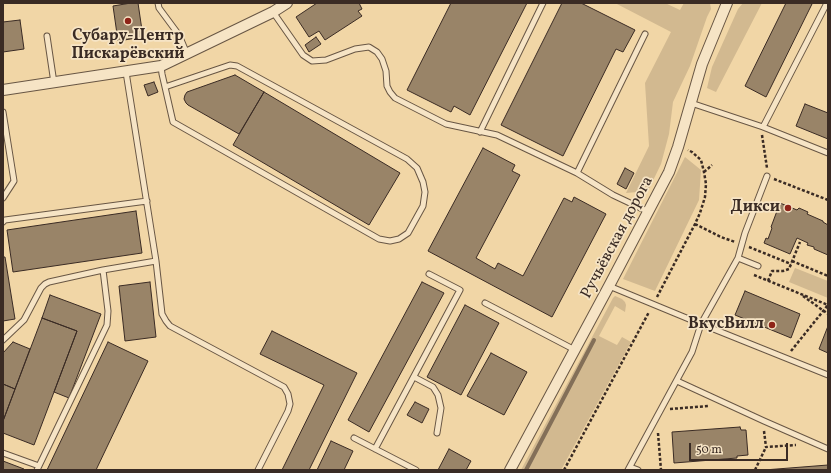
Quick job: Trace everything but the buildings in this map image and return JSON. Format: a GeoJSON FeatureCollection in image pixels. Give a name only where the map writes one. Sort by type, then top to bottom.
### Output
{"type":"FeatureCollection","features":[{"type":"Feature","properties":{"kind":"street"},"geometry":{"type":"LineString","coordinates":[[3,90],[161,66],[273,12],[287,3]]}},
{"type":"Feature","properties":{"kind":"street","name":"Ручьёвская дорога"},"geometry":{"type":"LineString","coordinates":[[510,470],[610,286],[669,172],[678,147],[702,64],[727,5]]}},
{"type":"Feature","properties":{"kind":"lane"},"geometry":{"type":"LineString","coordinates":[[158,3],[159,8],[179,35],[187,54]]}},
{"type":"Feature","properties":{"kind":"lane"},"geometry":{"type":"LineString","coordinates":[[480,132],[543,3]]}},
{"type":"Feature","properties":{"kind":"lane"},"geometry":{"type":"LineString","coordinates":[[763,127],[827,3]]}},
{"type":"Feature","properties":{"kind":"lane"},"geometry":{"type":"LineString","coordinates":[[273,12],[303,55],[312,61],[326,60],[355,48],[369,48],[377,52],[382,60],[386,71],[387,86],[395,98],[446,124],[498,135],[577,172],[613,195],[649,212]]}},
{"type":"Feature","properties":{"kind":"lane"},"geometry":{"type":"LineString","coordinates":[[577,172],[645,34]]}},
{"type":"Feature","properties":{"kind":"lane"},"geometry":{"type":"LineString","coordinates":[[47,36],[54,83]]}},
{"type":"Feature","properties":{"kind":"lane"},"geometry":{"type":"LineString","coordinates":[[161,66],[165,87],[173,122],[379,239],[390,241],[399,239],[408,233],[423,206],[425,192],[423,182],[417,168],[406,159],[237,66],[230,65],[165,87]]}},
{"type":"Feature","properties":{"kind":"lane"},"geometry":{"type":"LineString","coordinates":[[126,72],[156,261],[162,314],[170,326],[284,387],[288,394],[290,404],[288,411],[258,470]]}},
{"type":"Feature","properties":{"kind":"lane"},"geometry":{"type":"LineString","coordinates":[[691,103],[763,127],[828,153]]}},
{"type":"Feature","properties":{"kind":"lane"},"geometry":{"type":"LineString","coordinates":[[3,112],[14,181],[3,198]]}},
{"type":"Feature","properties":{"kind":"lane"},"geometry":{"type":"LineString","coordinates":[[638,470],[629,468],[677,381],[692,352],[702,324],[738,258],[745,232],[767,176]]}},
{"type":"Feature","properties":{"kind":"lane"},"geometry":{"type":"LineString","coordinates":[[3,222],[5,220],[147,201]]}},
{"type":"Feature","properties":{"kind":"lane"},"geometry":{"type":"LineString","coordinates":[[738,258],[758,266]]}},
{"type":"Feature","properties":{"kind":"lane"},"geometry":{"type":"LineString","coordinates":[[3,340],[24,320],[41,288],[45,284],[103,270],[156,261]]}},
{"type":"Feature","properties":{"kind":"lane"},"geometry":{"type":"LineString","coordinates":[[3,452],[38,468],[107,325],[108,311],[103,270]]}},
{"type":"Feature","properties":{"kind":"lane"},"geometry":{"type":"LineString","coordinates":[[375,449],[460,290],[429,274]]}},
{"type":"Feature","properties":{"kind":"lane"},"geometry":{"type":"LineString","coordinates":[[610,286],[828,375]]}},
{"type":"Feature","properties":{"kind":"lane"},"geometry":{"type":"LineString","coordinates":[[485,303],[575,350]]}},
{"type":"Feature","properties":{"kind":"lane"},"geometry":{"type":"LineString","coordinates":[[414,377],[433,387],[438,395],[440,408],[437,433]]}},
{"type":"Feature","properties":{"kind":"lane"},"geometry":{"type":"LineString","coordinates":[[677,381],[828,449]]}},
{"type":"Feature","properties":{"kind":"lane"},"geometry":{"type":"LineString","coordinates":[[354,438],[416,470]]}},
{"type":"Feature","properties":{"kind":"path"},"geometry":{"type":"LineString","coordinates":[[763,127],[762,136],[767,176],[828,200]]}},
{"type":"Feature","properties":{"kind":"path"},"geometry":{"type":"LineString","coordinates":[[704,172],[712,165]]}},
{"type":"Feature","properties":{"kind":"path"},"geometry":{"type":"LineString","coordinates":[[695,224],[721,237],[828,276]]}},
{"type":"Feature","properties":{"kind":"path"},"geometry":{"type":"LineString","coordinates":[[768,281],[772,272],[789,269],[800,242]]}},
{"type":"Feature","properties":{"kind":"path"},"geometry":{"type":"LineString","coordinates":[[733,267],[828,305],[786,358]]}},
{"type":"Feature","properties":{"kind":"path"},"geometry":{"type":"LineString","coordinates":[[799,294],[828,314]]}},
{"type":"Feature","properties":{"kind":"path"},"geometry":{"type":"LineString","coordinates":[[660,410],[728,405]]}},
{"type":"Feature","properties":{"kind":"path"},"geometry":{"type":"LineString","coordinates":[[657,416],[661,470]]}},
{"type":"Feature","properties":{"kind":"path"},"geometry":{"type":"LineString","coordinates":[[755,470],[766,447],[764,421]]}},
{"type":"Feature","properties":{"kind":"path"},"geometry":{"type":"LineString","coordinates":[[766,447],[817,444]]}},
{"type":"Feature","properties":{"kind":"shaded area"},"geometry":{"type":"Polygon","coordinates":[[[615,3],[665,3],[680,10],[684,3],[710,3],[711,9],[690,66],[673,102],[669,134],[661,164],[648,191],[626,193],[649,146],[645,83],[671,32],[615,3]]]}},
{"type":"Feature","properties":{"kind":"shaded area"},"geometry":{"type":"Polygon","coordinates":[[[743,3],[762,3],[716,92],[707,88],[712,67],[738,9],[743,3]]]}},
{"type":"Feature","properties":{"kind":"shaded area"},"geometry":{"type":"Polygon","coordinates":[[[685,157],[701,170],[699,200],[655,291],[623,279],[685,157]]]}},
{"type":"Feature","properties":{"kind":"shaded area"},"geometry":{"type":"Polygon","coordinates":[[[795,268],[828,281],[828,298],[789,282],[795,268]]]}},
{"type":"Feature","properties":{"kind":"shaded area"},"geometry":{"type":"Polygon","coordinates":[[[615,296],[625,302],[625,312],[615,306],[599,336],[617,345],[622,337],[631,342],[561,470],[521,470],[613,298],[615,296]]]}},
{"type":"Feature","properties":{"kind":"waterway"},"geometry":{"type":"LineString","coordinates":[[526,470],[594,340]]}},
{"type":"Feature","properties":{"kind":"place","name":"Субару-Центр Пискарёвский"},"geometry":{"type":"Point","coordinates":[128,21]}},
{"type":"Feature","properties":{"kind":"place","name":"Дикси"},"geometry":{"type":"Point","coordinates":[788,208]}},
{"type":"Feature","properties":{"kind":"place","name":"ВкусВилл"},"geometry":{"type":"Point","coordinates":[772,325]}}]}
